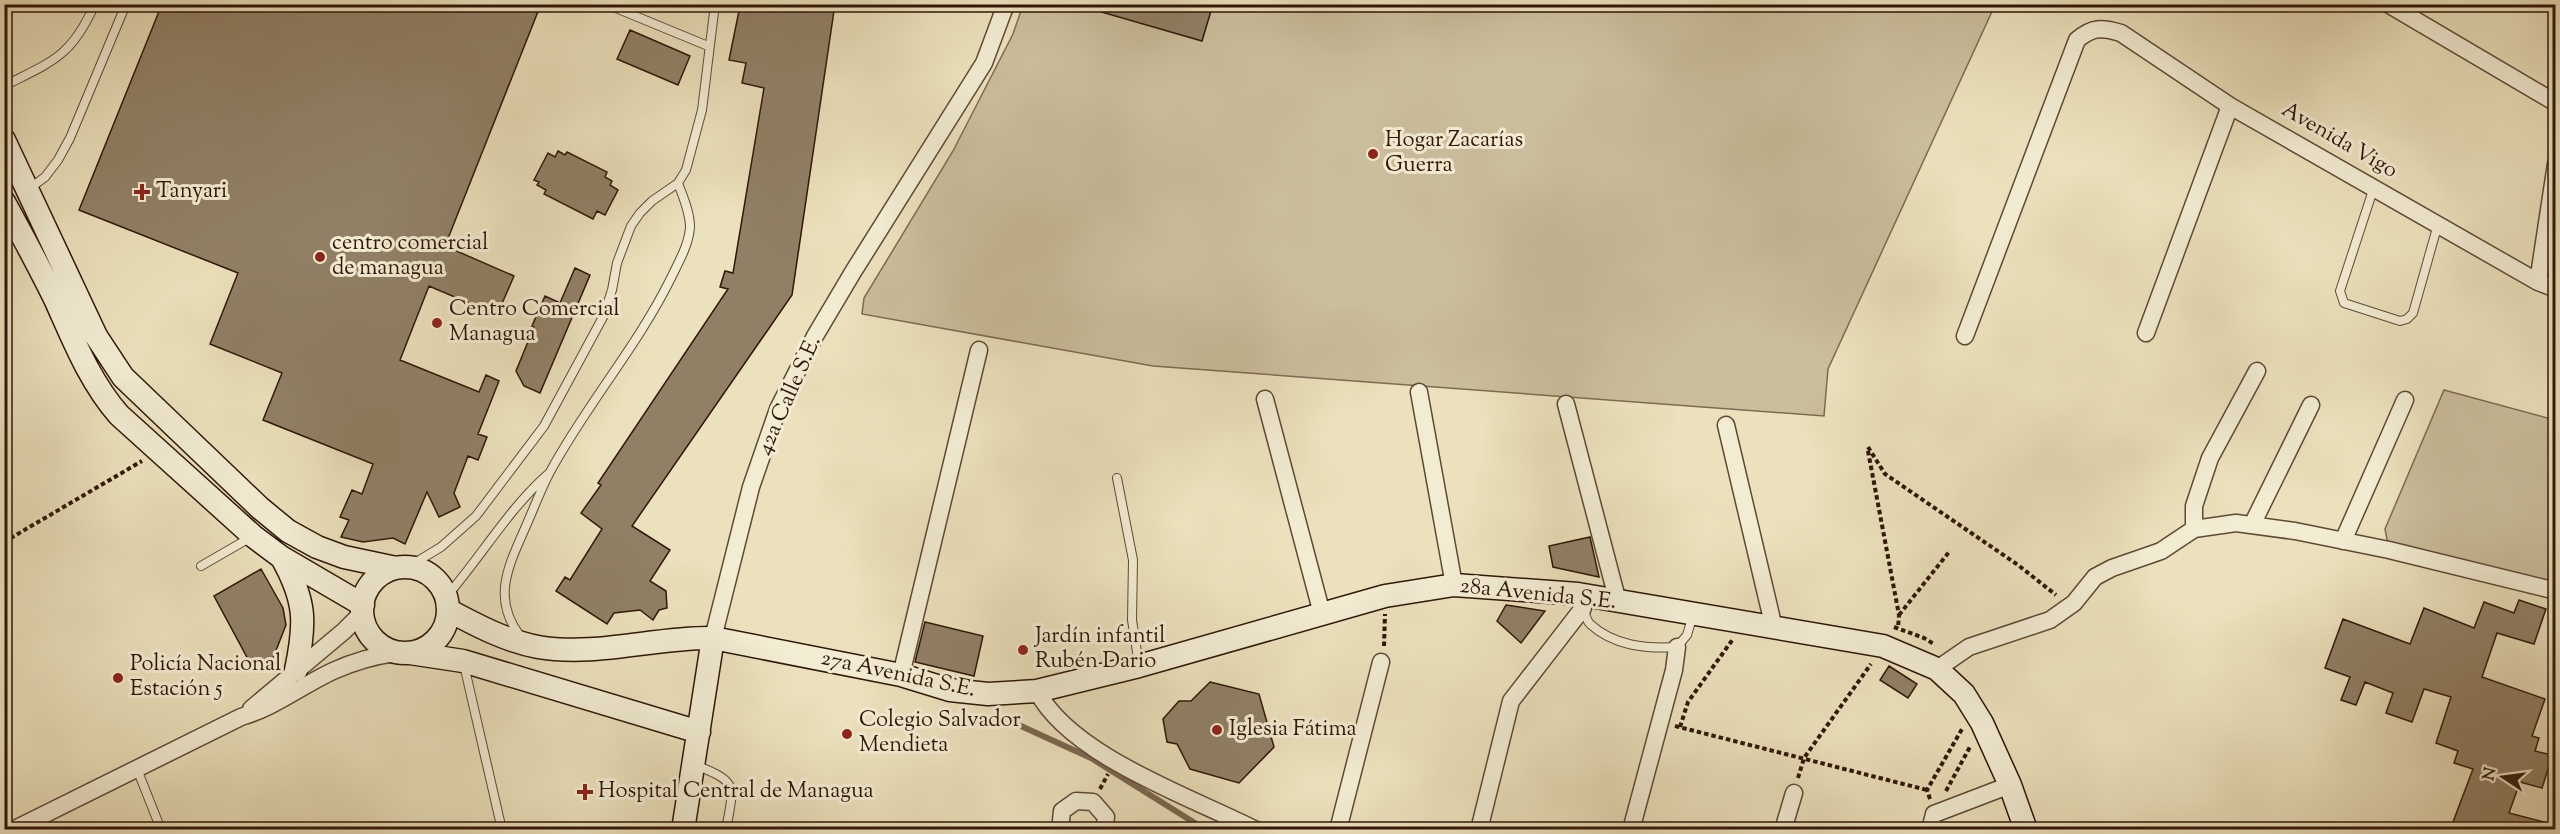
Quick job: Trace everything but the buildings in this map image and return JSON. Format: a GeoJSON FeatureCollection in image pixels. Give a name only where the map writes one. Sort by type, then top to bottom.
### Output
{"type":"FeatureCollection","features":[{"type":"Feature","properties":{"kind":"street","name":"42a Calle S.E."},"geometry":{"type":"LineString","coordinates":[[683,830],[713,638],[751,487],[778,409],[815,336],[853,272],[984,63],[1006,4]]}},
{"type":"Feature","properties":{"kind":"street"},"geometry":{"type":"LineString","coordinates":[[2391,5],[2556,103]]}},
{"type":"Feature","properties":{"kind":"street","name":"Avenida Vigo"},"geometry":{"type":"LineString","coordinates":[[1965,336],[2077,40],[2088,30],[2104,28],[2121,33],[2230,106],[2538,282],[2556,289]]}},
{"type":"Feature","properties":{"kind":"street"},"geometry":{"type":"LineString","coordinates":[[2145,333],[2230,106]]}},
{"type":"Feature","properties":{"kind":"street"},"geometry":{"type":"LineString","coordinates":[[4,140],[29,189],[96,336],[123,377],[139,394],[260,508],[288,531],[317,547],[344,557],[424,572],[438,582],[447,603],[445,626],[437,639],[425,649],[365,658],[332,672],[262,711],[241,717],[13,830]]}},
{"type":"Feature","properties":{"kind":"street"},"geometry":{"type":"LineString","coordinates":[[2538,282],[2556,164]]}},
{"type":"Feature","properties":{"kind":"street"},"geometry":{"type":"LineString","coordinates":[[4,202],[104,398],[158,452],[253,536],[281,557],[363,608]]}},
{"type":"Feature","properties":{"kind":"street"},"geometry":{"type":"LineString","coordinates":[[902,675],[979,350]]}},
{"type":"Feature","properties":{"kind":"street"},"geometry":{"type":"LineString","coordinates":[[2194,528],[2194,506],[2210,458],[2257,371]]}},
{"type":"Feature","properties":{"kind":"street"},"geometry":{"type":"LineString","coordinates":[[1419,392],[1454,585]]}},
{"type":"Feature","properties":{"kind":"street"},"geometry":{"type":"LineString","coordinates":[[1264,399],[1322,614]]}},
{"type":"Feature","properties":{"kind":"street"},"geometry":{"type":"LineString","coordinates":[[2343,541],[2405,400]]}},
{"type":"Feature","properties":{"kind":"street"},"geometry":{"type":"LineString","coordinates":[[1566,404],[1618,602]]}},
{"type":"Feature","properties":{"kind":"street"},"geometry":{"type":"LineString","coordinates":[[2252,525],[2311,405]]}},
{"type":"Feature","properties":{"kind":"street"},"geometry":{"type":"LineString","coordinates":[[1726,425],[1774,628]]}},
{"type":"Feature","properties":{"kind":"street"},"geometry":{"type":"LineString","coordinates":[[1937,669],[1969,648],[2050,620],[2070,606],[2095,577],[2112,567],[2161,551],[2194,528],[2236,523],[2252,525],[2389,550],[2556,591]]}},
{"type":"Feature","properties":{"kind":"street"},"geometry":{"type":"LineString","coordinates":[[281,557],[296,584],[303,613],[296,670]]}},
{"type":"Feature","properties":{"kind":"street"},"geometry":{"type":"LineString","coordinates":[[402,568],[384,573],[374,581],[367,592],[363,608],[365,626],[372,638],[383,647],[403,653],[463,661],[699,732]]}},
{"type":"Feature","properties":{"kind":"street","name":"28a Avenida S.E."},"geometry":{"type":"LineString","coordinates":[[1036,691],[1139,666],[1385,596],[1454,585],[1581,601],[1618,602],[1774,628],[1885,636],[1937,669],[1964,694],[1978,716],[2010,785],[2026,830]]}},
{"type":"Feature","properties":{"kind":"street"},"geometry":{"type":"LineString","coordinates":[[1479,830],[1511,701],[1581,601]]}},
{"type":"Feature","properties":{"kind":"street","name":"27a Avenida S.E."},"geometry":{"type":"LineString","coordinates":[[447,603],[479,627],[526,644],[578,649],[686,638],[713,638],[902,675],[950,690],[988,694],[1036,691]]}},
{"type":"Feature","properties":{"kind":"street"},"geometry":{"type":"LineString","coordinates":[[241,717],[344,631],[363,608]]}},
{"type":"Feature","properties":{"kind":"street"},"geometry":{"type":"LineString","coordinates":[[1631,830],[1674,670],[1677,647]]}},
{"type":"Feature","properties":{"kind":"street"},"geometry":{"type":"LineString","coordinates":[[1338,830],[1381,662]]}},
{"type":"Feature","properties":{"kind":"street"},"geometry":{"type":"LineString","coordinates":[[1036,691],[1046,709],[1074,734],[1091,745],[1170,790],[1252,829]]}},
{"type":"Feature","properties":{"kind":"street"},"geometry":{"type":"LineString","coordinates":[[1932,822],[2010,785]]}},
{"type":"Feature","properties":{"kind":"street"},"geometry":{"type":"LineString","coordinates":[[1783,830],[1794,793]]}},
{"type":"Feature","properties":{"kind":"street"},"geometry":{"type":"LineString","coordinates":[[1060,830],[1062,812],[1076,801],[1094,802],[1106,816],[1104,830]]}},
{"type":"Feature","properties":{"kind":"lane"},"geometry":{"type":"LineString","coordinates":[[4,86],[55,60],[67,50],[78,38],[95,4]]}},
{"type":"Feature","properties":{"kind":"lane"},"geometry":{"type":"LineString","coordinates":[[29,189],[45,177],[62,153],[126,4]]}},
{"type":"Feature","properties":{"kind":"lane"},"geometry":{"type":"LineString","coordinates":[[606,4],[708,46]]}},
{"type":"Feature","properties":{"kind":"lane"},"geometry":{"type":"LineString","coordinates":[[402,568],[441,547],[476,516],[544,426],[603,317],[612,290],[617,263],[631,226],[652,201],[678,183],[686,170],[702,110],[708,46],[715,4]]}},
{"type":"Feature","properties":{"kind":"lane"},"geometry":{"type":"LineString","coordinates":[[526,644],[511,624],[505,610],[504,593],[514,555],[550,472],[650,317],[684,252],[690,227],[686,204],[678,183]]}},
{"type":"Feature","properties":{"kind":"lane"},"geometry":{"type":"LineString","coordinates":[[2374,187],[2340,291],[2344,303],[2400,321],[2408,319],[2413,313],[2438,224]]}},
{"type":"Feature","properties":{"kind":"lane"},"geometry":{"type":"LineString","coordinates":[[447,603],[509,514],[550,472]]}},
{"type":"Feature","properties":{"kind":"lane"},"geometry":{"type":"LineString","coordinates":[[1117,478],[1133,560],[1132,620],[1139,666]]}},
{"type":"Feature","properties":{"kind":"lane"},"geometry":{"type":"LineString","coordinates":[[201,566],[253,536]]}},
{"type":"Feature","properties":{"kind":"lane"},"geometry":{"type":"LineString","coordinates":[[1581,601],[1588,623],[1617,641],[1651,649],[1677,647],[1687,635],[1693,614]]}},
{"type":"Feature","properties":{"kind":"lane"},"geometry":{"type":"LineString","coordinates":[[463,661],[502,830]]}},
{"type":"Feature","properties":{"kind":"lane"},"geometry":{"type":"LineString","coordinates":[[694,764],[722,775],[729,784],[732,795],[726,830]]}},
{"type":"Feature","properties":{"kind":"lane"},"geometry":{"type":"LineString","coordinates":[[138,769],[160,827]]}},
{"type":"Feature","properties":{"kind":"path"},"geometry":{"type":"LineString","coordinates":[[1794,793],[1804,758],[1885,636],[1898,628],[1899,615],[1868,447],[1885,474],[2018,565],[2070,606]]}},
{"type":"Feature","properties":{"kind":"path"},"geometry":{"type":"LineString","coordinates":[[4,542],[158,452]]}},
{"type":"Feature","properties":{"kind":"path"},"geometry":{"type":"LineString","coordinates":[[1899,615],[1949,552]]}},
{"type":"Feature","properties":{"kind":"path"},"geometry":{"type":"LineString","coordinates":[[1381,662],[1386,638],[1385,596]]}},
{"type":"Feature","properties":{"kind":"path"},"geometry":{"type":"LineString","coordinates":[[1680,727],[1688,702],[1737,633]]}},
{"type":"Feature","properties":{"kind":"path"},"geometry":{"type":"LineString","coordinates":[[1660,722],[1927,790],[1978,716]]}},
{"type":"Feature","properties":{"kind":"path"},"geometry":{"type":"LineString","coordinates":[[1932,822],[1978,716]]}},
{"type":"Feature","properties":{"kind":"shaded area","name":"Hogar Zacarías Guerra"},"geometry":{"type":"Polygon","coordinates":[[[1023,5],[1995,5],[1828,369],[1824,416],[1153,366],[862,314],[864,298],[953,151],[1013,34],[1023,5]]]}},
{"type":"Feature","properties":{"kind":"shaded area"},"geometry":{"type":"Polygon","coordinates":[[[2444,390],[2555,420],[2555,591],[2389,550],[2385,529],[2444,390]]]}},
{"type":"Feature","properties":{"kind":"waterway"},"geometry":{"type":"LineString","coordinates":[[1021,726],[1091,758],[1206,830]]}},
{"type":"Feature","properties":{"kind":"place","name":"Hogar Zacarías Guerra"},"geometry":{"type":"Point","coordinates":[1373,154]}},
{"type":"Feature","properties":{"kind":"place","name":"Tanyari"},"geometry":{"type":"Point","coordinates":[142,192]}},
{"type":"Feature","properties":{"kind":"place","name":"centro comercial de managua"},"geometry":{"type":"Point","coordinates":[320,257]}},
{"type":"Feature","properties":{"kind":"place","name":"Centro Comercial Managua"},"geometry":{"type":"Point","coordinates":[437,323]}},
{"type":"Feature","properties":{"kind":"place","name":"Jardín infantil Rubén Dario"},"geometry":{"type":"Point","coordinates":[1023,650]}},
{"type":"Feature","properties":{"kind":"place","name":"Policía Nacional Estación 5"},"geometry":{"type":"Point","coordinates":[118,678]}},
{"type":"Feature","properties":{"kind":"place","name":"Iglesia Fátima"},"geometry":{"type":"Point","coordinates":[1217,730]}},
{"type":"Feature","properties":{"kind":"place","name":"Colegio Salvador Mendieta"},"geometry":{"type":"Point","coordinates":[847,734]}},
{"type":"Feature","properties":{"kind":"place","name":"Hospital Central de Managua"},"geometry":{"type":"Point","coordinates":[585,792]}}]}
